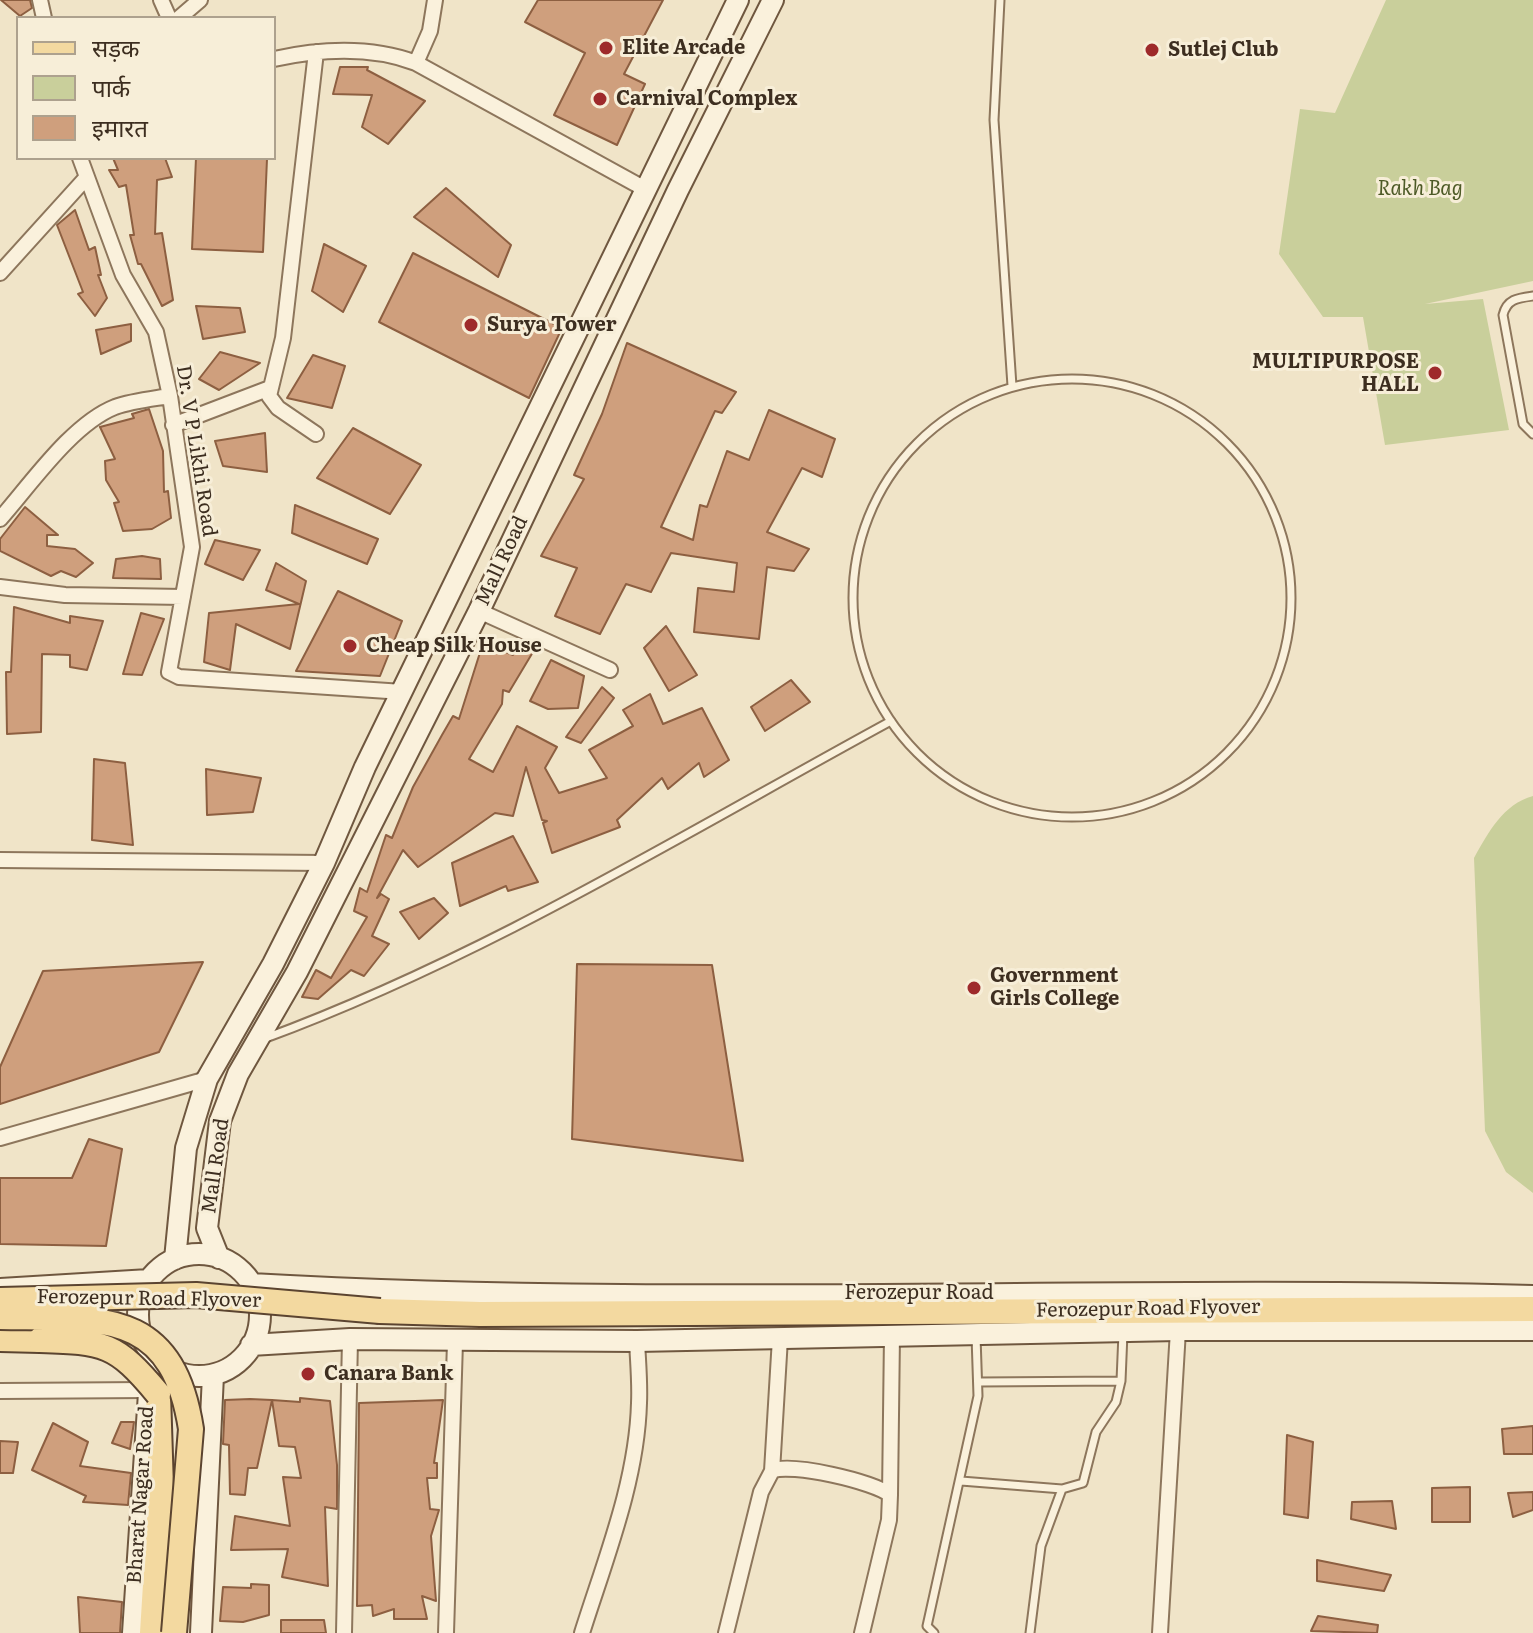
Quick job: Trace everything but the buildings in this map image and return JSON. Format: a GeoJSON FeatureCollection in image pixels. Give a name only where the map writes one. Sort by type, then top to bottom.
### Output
{"type":"FeatureCollection","features":[{"type":"Feature","properties":{"kind":"main road","name":"Mall Road"},"geometry":{"type":"LineString","coordinates":[[175,1259],[186,1148],[207,1079],[273,964],[324,863],[365,767],[738,0]]}},
{"type":"Feature","properties":{"kind":"main road","name":"Mall Road"},"geometry":{"type":"LineString","coordinates":[[219,1258],[207,1228],[220,1121],[238,1074],[297,972],[479,611],[678,190],[773,0]]}},
{"type":"Feature","properties":{"kind":"main road"},"geometry":{"type":"LineString","coordinates":[[0,1317],[85,1319],[149,1339],[159,1357],[173,1371],[193,1376],[213,1375],[232,1367],[251,1345],[260,1315],[251,1284],[234,1265],[199,1254],[175,1259],[160,1267],[149,1280],[139,1302],[138,1322],[159,1357],[186,1396],[191,1429],[174,1633]]}},
{"type":"Feature","properties":{"kind":"main road"},"geometry":{"type":"LineString","coordinates":[[0,1289],[149,1280]]}},
{"type":"Feature","properties":{"kind":"main road","name":"Ferozepur Road"},"geometry":{"type":"LineString","coordinates":[[251,1284],[548,1295],[1164,1292],[1533,1296]]}},
{"type":"Feature","properties":{"kind":"main road"},"geometry":{"type":"LineString","coordinates":[[357,1340],[367,1289]]}},
{"type":"Feature","properties":{"kind":"main road","name":"Ferozepur Road Flyover"},"geometry":{"type":"LineString","coordinates":[[0,1300],[196,1295],[380,1311],[538,1314],[1533,1309]]}},
{"type":"Feature","properties":{"kind":"main road"},"geometry":{"type":"LineString","coordinates":[[251,1345],[357,1340],[637,1341],[1178,1330],[1533,1330]]}},
{"type":"Feature","properties":{"kind":"main road"},"geometry":{"type":"LineString","coordinates":[[0,1339],[106,1345],[132,1364],[153,1392],[161,1488],[152,1633]]}},
{"type":"Feature","properties":{"kind":"main road"},"geometry":{"type":"LineString","coordinates":[[0,1349],[159,1357]]}},
{"type":"Feature","properties":{"kind":"main road","name":"Bharat Nagar Road"},"geometry":{"type":"LineString","coordinates":[[133,1633],[153,1392],[159,1357]]}},
{"type":"Feature","properties":{"kind":"main road"},"geometry":{"type":"LineString","coordinates":[[201,1633],[213,1375]]}},
{"type":"Feature","properties":{"kind":"street"},"geometry":{"type":"LineString","coordinates":[[181,16],[200,0]]}},
{"type":"Feature","properties":{"kind":"street"},"geometry":{"type":"LineString","coordinates":[[416,63],[430,31],[435,0]]}},
{"type":"Feature","properties":{"kind":"street"},"geometry":{"type":"LineString","coordinates":[[316,52],[283,338],[270,388],[271,401],[316,434]]}},
{"type":"Feature","properties":{"kind":"street"},"geometry":{"type":"LineString","coordinates":[[276,59],[316,52],[398,56],[645,189]]}},
{"type":"Feature","properties":{"kind":"street","name":"Dr. V P Likhi Road"},"geometry":{"type":"LineString","coordinates":[[81,160],[123,275],[156,332],[170,396],[191,536],[183,597],[168,666],[173,675],[403,692]]}},
{"type":"Feature","properties":{"kind":"street"},"geometry":{"type":"LineString","coordinates":[[0,273],[86,178]]}},
{"type":"Feature","properties":{"kind":"street"},"geometry":{"type":"LineString","coordinates":[[173,425],[270,388]]}},
{"type":"Feature","properties":{"kind":"street"},"geometry":{"type":"LineString","coordinates":[[0,519],[77,432],[96,417],[116,407],[170,396]]}},
{"type":"Feature","properties":{"kind":"street"},"geometry":{"type":"LineString","coordinates":[[0,587],[65,595],[183,597]]}},
{"type":"Feature","properties":{"kind":"street"},"geometry":{"type":"LineString","coordinates":[[479,611],[610,670]]}},
{"type":"Feature","properties":{"kind":"street"},"geometry":{"type":"LineString","coordinates":[[0,860],[324,863]]}},
{"type":"Feature","properties":{"kind":"street"},"geometry":{"type":"LineString","coordinates":[[0,1138],[207,1079]]}},
{"type":"Feature","properties":{"kind":"street"},"geometry":{"type":"LineString","coordinates":[[1160,1633],[1178,1330]]}},
{"type":"Feature","properties":{"kind":"street"},"geometry":{"type":"LineString","coordinates":[[862,1633],[889,1520],[892,1335]]}},
{"type":"Feature","properties":{"kind":"street"},"geometry":{"type":"LineString","coordinates":[[726,1633],[761,1492],[772,1471],[780,1338]]}},
{"type":"Feature","properties":{"kind":"street"},"geometry":{"type":"LineString","coordinates":[[344,1633],[357,1340]]}},
{"type":"Feature","properties":{"kind":"street"},"geometry":{"type":"LineString","coordinates":[[582,1633],[624,1492],[634,1443],[639,1404],[637,1341]]}},
{"type":"Feature","properties":{"kind":"street"},"geometry":{"type":"LineString","coordinates":[[446,1633],[455,1342]]}},
{"type":"Feature","properties":{"kind":"street"},"geometry":{"type":"LineString","coordinates":[[0,1391],[153,1392]]}},
{"type":"Feature","properties":{"kind":"street"},"geometry":{"type":"LineString","coordinates":[[772,1471],[787,1468],[876,1485],[890,1495]]}},
{"type":"Feature","properties":{"kind":"lane"},"geometry":{"type":"LineString","coordinates":[[1000,0],[994,120],[1012,386]]}},
{"type":"Feature","properties":{"kind":"lane"},"geometry":{"type":"LineString","coordinates":[[1533,296],[1515,298],[1504,308],[1503,315],[1523,424],[1533,434]]}},
{"type":"Feature","properties":{"kind":"lane"},"geometry":{"type":"LineString","coordinates":[[1058,379],[1120,385],[1150,392],[1191,413],[1227,442],[1257,478],[1278,519],[1290,564],[1292,611],[1285,656],[1268,699],[1243,738],[1197,778],[1170,795],[1127,811],[1081,817],[1037,814],[994,803],[954,782],[920,755],[891,721],[871,685],[858,645],[852,604],[855,563],[865,522],[883,485],[938,423],[974,401],[1012,386],[1058,379]]}},
{"type":"Feature","properties":{"kind":"lane"},"geometry":{"type":"LineString","coordinates":[[257,1041],[346,1008],[499,935],[891,721]]}},
{"type":"Feature","properties":{"kind":"lane"},"geometry":{"type":"LineString","coordinates":[[961,1481],[1062,1489],[1083,1483],[1096,1432],[1116,1402],[1121,1381],[1123,1332]]}},
{"type":"Feature","properties":{"kind":"lane"},"geometry":{"type":"LineString","coordinates":[[934,1633],[926,1630],[961,1481],[979,1382],[976,1333]]}},
{"type":"Feature","properties":{"kind":"lane"},"geometry":{"type":"LineString","coordinates":[[979,1382],[1121,1381]]}},
{"type":"Feature","properties":{"kind":"lane"},"geometry":{"type":"LineString","coordinates":[[1030,1633],[1041,1546],[1062,1489]]}},
{"type":"Feature","properties":{"kind":"green space","name":"Rakh Bag"},"geometry":{"type":"Polygon","coordinates":[[[1386,0],[1533,0],[1533,281],[1425,304],[1483,299],[1509,430],[1385,445],[1363,317],[1323,317],[1279,254],[1300,109],[1335,113],[1386,0]]]}},
{"type":"Feature","properties":{"kind":"green space"},"geometry":{"type":"Polygon","coordinates":[[[1533,796],[1533,1193],[1506,1172],[1485,1131],[1474,858],[1505,813],[1533,796]]]}},
{"type":"Feature","properties":{"kind":"place","name":"Elite Arcade"},"geometry":{"type":"Point","coordinates":[606,48]}},
{"type":"Feature","properties":{"kind":"place","name":"Sutlej Club"},"geometry":{"type":"Point","coordinates":[1152,50]}},
{"type":"Feature","properties":{"kind":"place","name":"Carnival Complex"},"geometry":{"type":"Point","coordinates":[600,99]}},
{"type":"Feature","properties":{"kind":"place","name":"Surya Tower"},"geometry":{"type":"Point","coordinates":[471,325]}},
{"type":"Feature","properties":{"kind":"place","name":"MULTIPURPOSE HALL"},"geometry":{"type":"Point","coordinates":[1435,373]}},
{"type":"Feature","properties":{"kind":"place","name":"Cheap Silk House"},"geometry":{"type":"Point","coordinates":[350,646]}},
{"type":"Feature","properties":{"kind":"place","name":"Government Girls College"},"geometry":{"type":"Point","coordinates":[974,988]}},
{"type":"Feature","properties":{"kind":"place","name":"Canara Bank"},"geometry":{"type":"Point","coordinates":[308,1374]}}]}
